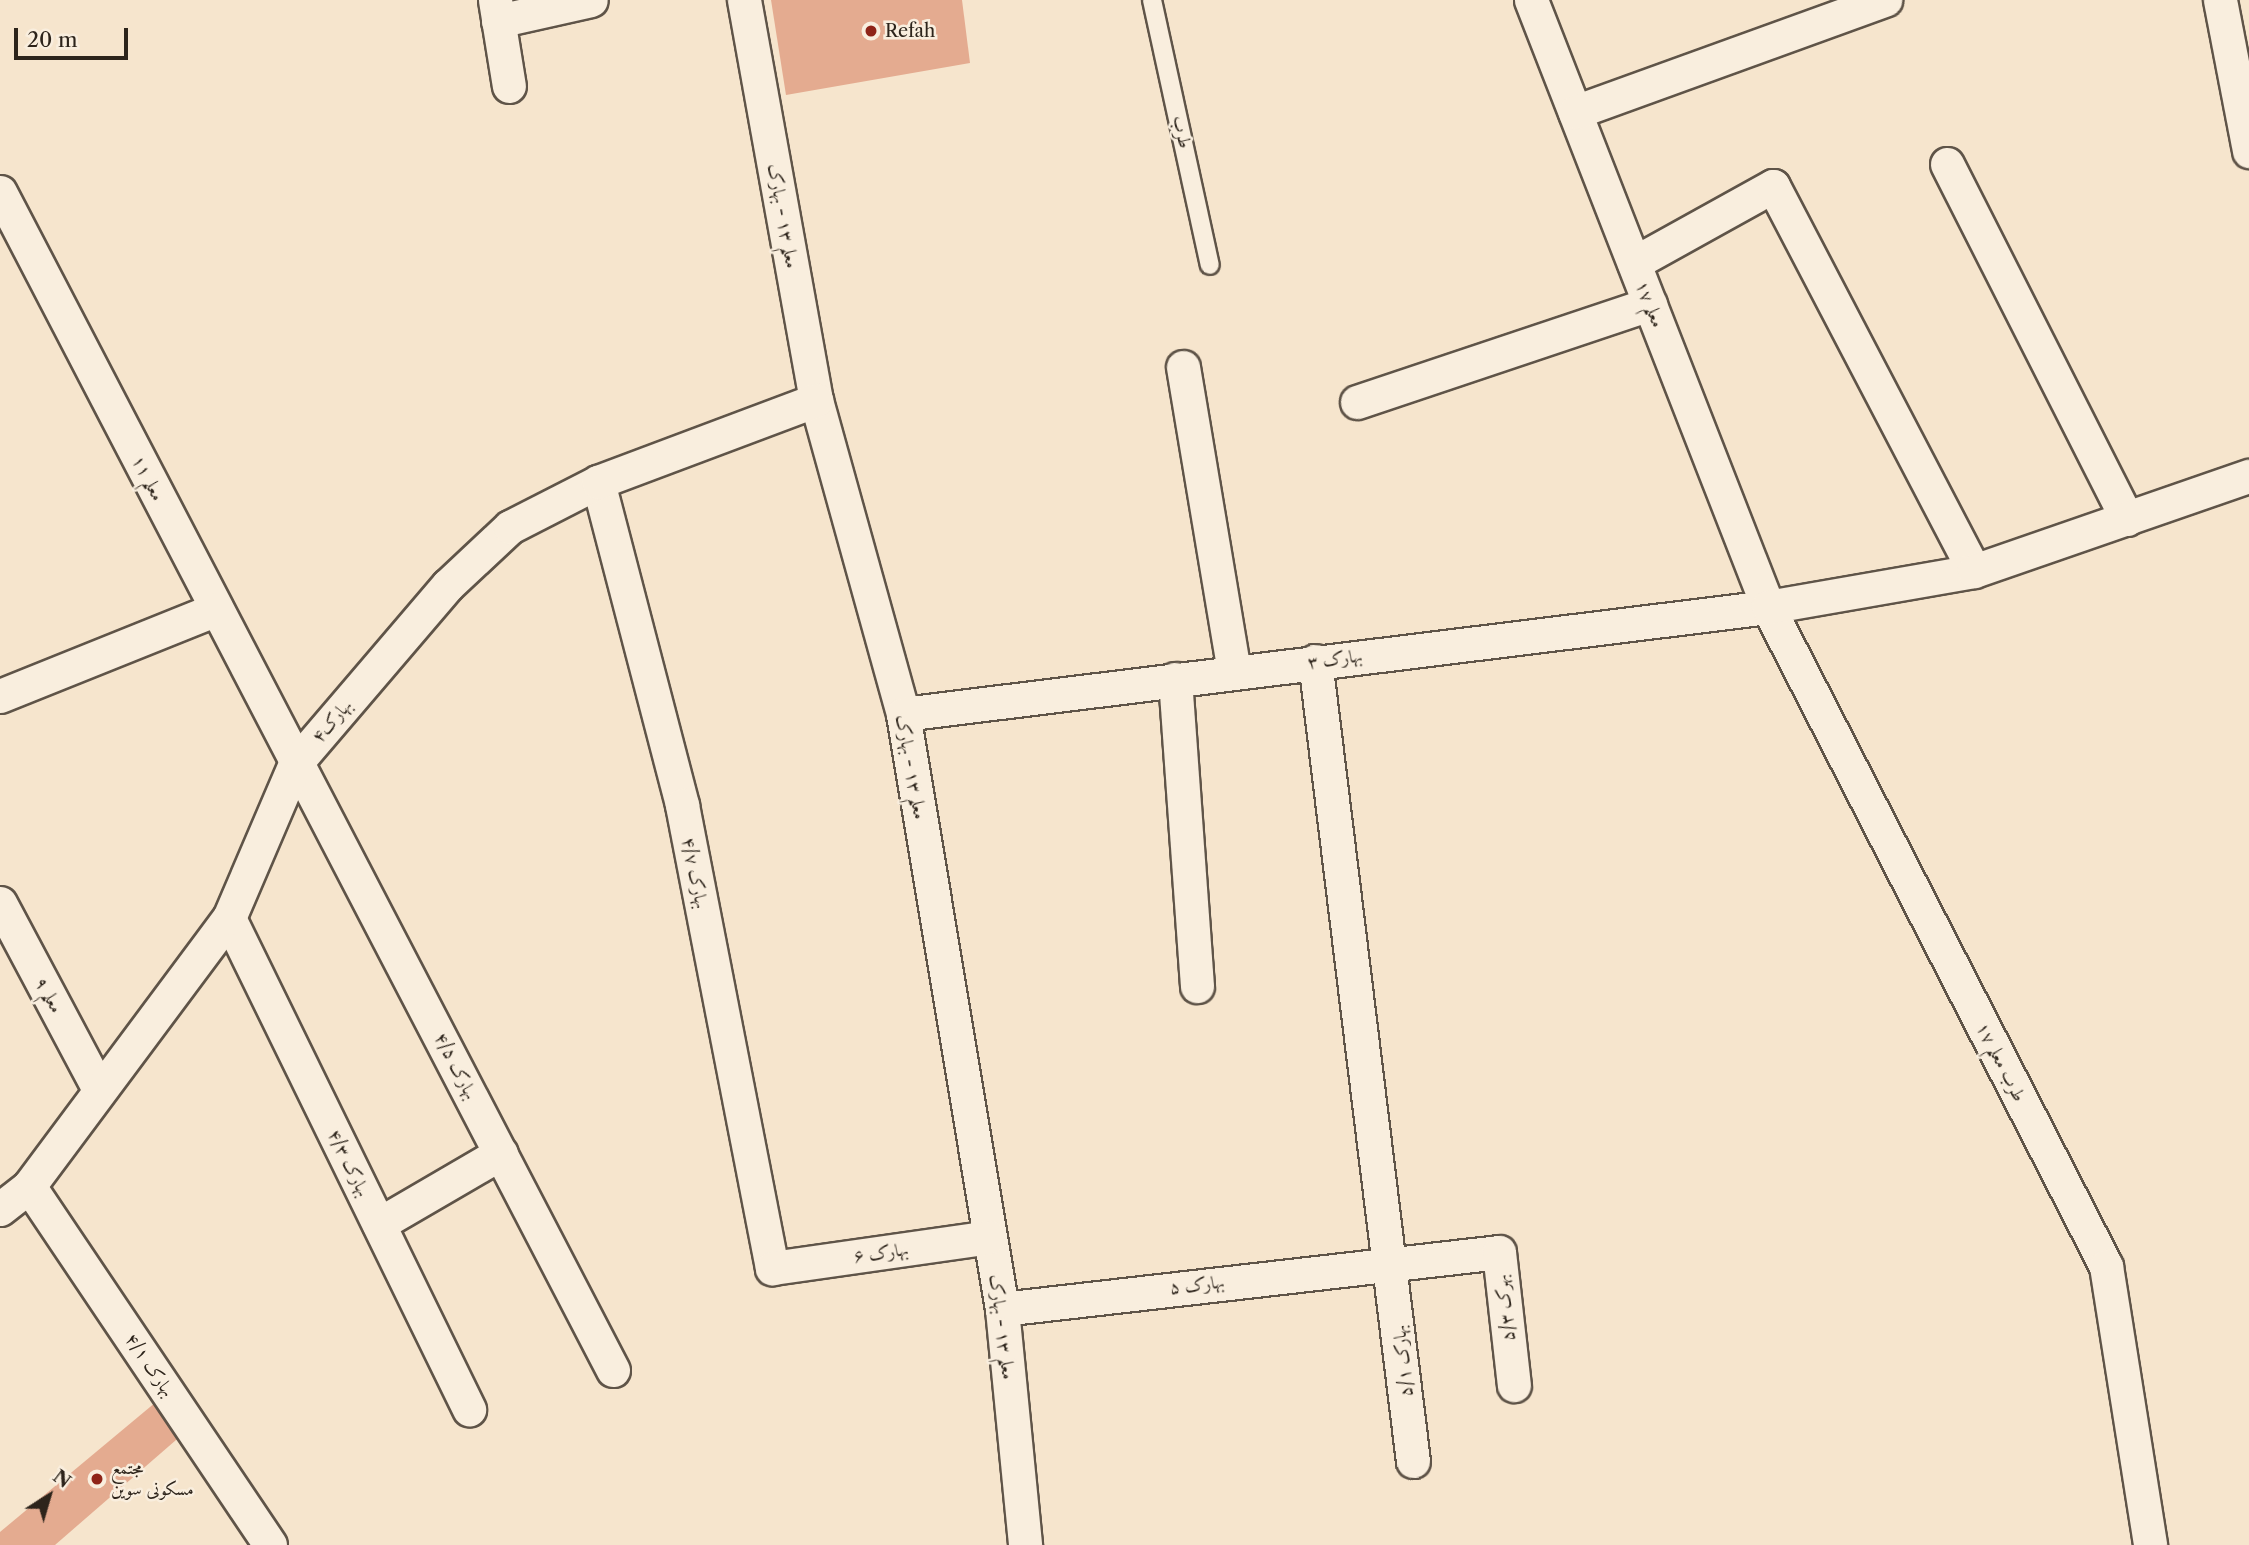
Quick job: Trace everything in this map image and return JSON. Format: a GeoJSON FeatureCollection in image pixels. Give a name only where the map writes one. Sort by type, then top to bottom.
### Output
{"type":"FeatureCollection","features":[{"type":"Feature","properties":{"kind":"street"},"geometry":{"type":"LineString","coordinates":[[509,86],[497,10],[591,0]]}},
{"type":"Feature","properties":{"kind":"street","name":"معلم ۱۳ - بهارک"},"geometry":{"type":"LineString","coordinates":[[744,0],[816,400],[903,714],[1002,1309],[1025,1545]]}},
{"type":"Feature","properties":{"kind":"street","name":"معلم ۱۷"},"geometry":{"type":"LineString","coordinates":[[1531,0],[1768,607]]}},
{"type":"Feature","properties":{"kind":"street"},"geometry":{"type":"LineString","coordinates":[[1575,112],[1885,0]]}},
{"type":"Feature","properties":{"kind":"street"},"geometry":{"type":"LineString","coordinates":[[2220,0],[2249,151]]}},
{"type":"Feature","properties":{"kind":"street"},"geometry":{"type":"LineString","coordinates":[[1947,164],[2127,519]]}},
{"type":"Feature","properties":{"kind":"street"},"geometry":{"type":"LineString","coordinates":[[1634,263],[1773,186],[1974,571]]}},
{"type":"Feature","properties":{"kind":"street","name":"معلم ۱۱"},"geometry":{"type":"LineString","coordinates":[[0,192],[295,764]]}},
{"type":"Feature","properties":{"kind":"street"},"geometry":{"type":"LineString","coordinates":[[1357,402],[1650,304]]}},
{"type":"Feature","properties":{"kind":"street"},"geometry":{"type":"LineString","coordinates":[[1183,367],[1234,672]]}},
{"type":"Feature","properties":{"kind":"street","name":"بهارک۴"},"geometry":{"type":"LineString","coordinates":[[0,1209],[29,1186],[99,1087],[229,918],[295,764],[448,585],[501,535],[598,482],[816,400]]}},
{"type":"Feature","properties":{"kind":"street","name":"بهارک ۳"},"geometry":{"type":"LineString","coordinates":[[903,714],[1768,607],[1974,571],[2249,476]]}},
{"type":"Feature","properties":{"kind":"street","name":"بهارک ۴/۷"},"geometry":{"type":"LineString","coordinates":[[598,482],[682,805],[772,1268]]}},
{"type":"Feature","properties":{"kind":"street","name":"طرب معلم ۱۷"},"geometry":{"type":"LineString","coordinates":[[1768,607],[2106,1266],[2151,1545]]}},
{"type":"Feature","properties":{"kind":"street"},"geometry":{"type":"LineString","coordinates":[[0,696],[216,609]]}},
{"type":"Feature","properties":{"kind":"street","name":"بهارک ۵/۱"},"geometry":{"type":"LineString","coordinates":[[1315,661],[1393,1261],[1413,1461]]}},
{"type":"Feature","properties":{"kind":"street"},"geometry":{"type":"LineString","coordinates":[[1175,679],[1197,986]]}},
{"type":"Feature","properties":{"kind":"street","name":"بهارک ۴/۵"},"geometry":{"type":"LineString","coordinates":[[295,764],[613,1370]]}},
{"type":"Feature","properties":{"kind":"street","name":"معلم ۹"},"geometry":{"type":"LineString","coordinates":[[0,903],[99,1087]]}},
{"type":"Feature","properties":{"kind":"street","name":"بهارک ۴/۳"},"geometry":{"type":"LineString","coordinates":[[229,918],[469,1409]]}},
{"type":"Feature","properties":{"kind":"street"},"geometry":{"type":"LineString","coordinates":[[379,1224],[501,1153]]}},
{"type":"Feature","properties":{"kind":"street","name":"بهارک ۴/۱"},"geometry":{"type":"LineString","coordinates":[[29,1186],[271,1545]]}},
{"type":"Feature","properties":{"kind":"street","name":"بهارک ۶"},"geometry":{"type":"LineString","coordinates":[[772,1268],[989,1237]]}},
{"type":"Feature","properties":{"kind":"street","name":"بهرک ۵/۳"},"geometry":{"type":"LineString","coordinates":[[1393,1261],[1499,1252],[1514,1385]]}},
{"type":"Feature","properties":{"kind":"street","name":"بهارک ۵"},"geometry":{"type":"LineString","coordinates":[[1002,1309],[1393,1261]]}},
{"type":"Feature","properties":{"kind":"lane","name":"طرب"},"geometry":{"type":"LineString","coordinates":[[1152,0],[1210,265]]}},
{"type":"Feature","properties":{"kind":"building","name":"Refah"},"geometry":{"type":"Polygon","coordinates":[[[771,0],[962,0],[970,63],[786,95],[771,0]]]}},
{"type":"Feature","properties":{"kind":"building","name":"مجتمع مسکونی سوین"},"geometry":{"type":"Polygon","coordinates":[[[168,1392],[191,1427],[55,1545],[0,1545],[0,1532],[168,1392]]]}},
{"type":"Feature","properties":{"kind":"place","name":"Refah"},"geometry":{"type":"Point","coordinates":[871,31]}},
{"type":"Feature","properties":{"kind":"place","name":"مجتمع مسکونی سوین"},"geometry":{"type":"Point","coordinates":[97,1479]}}]}
